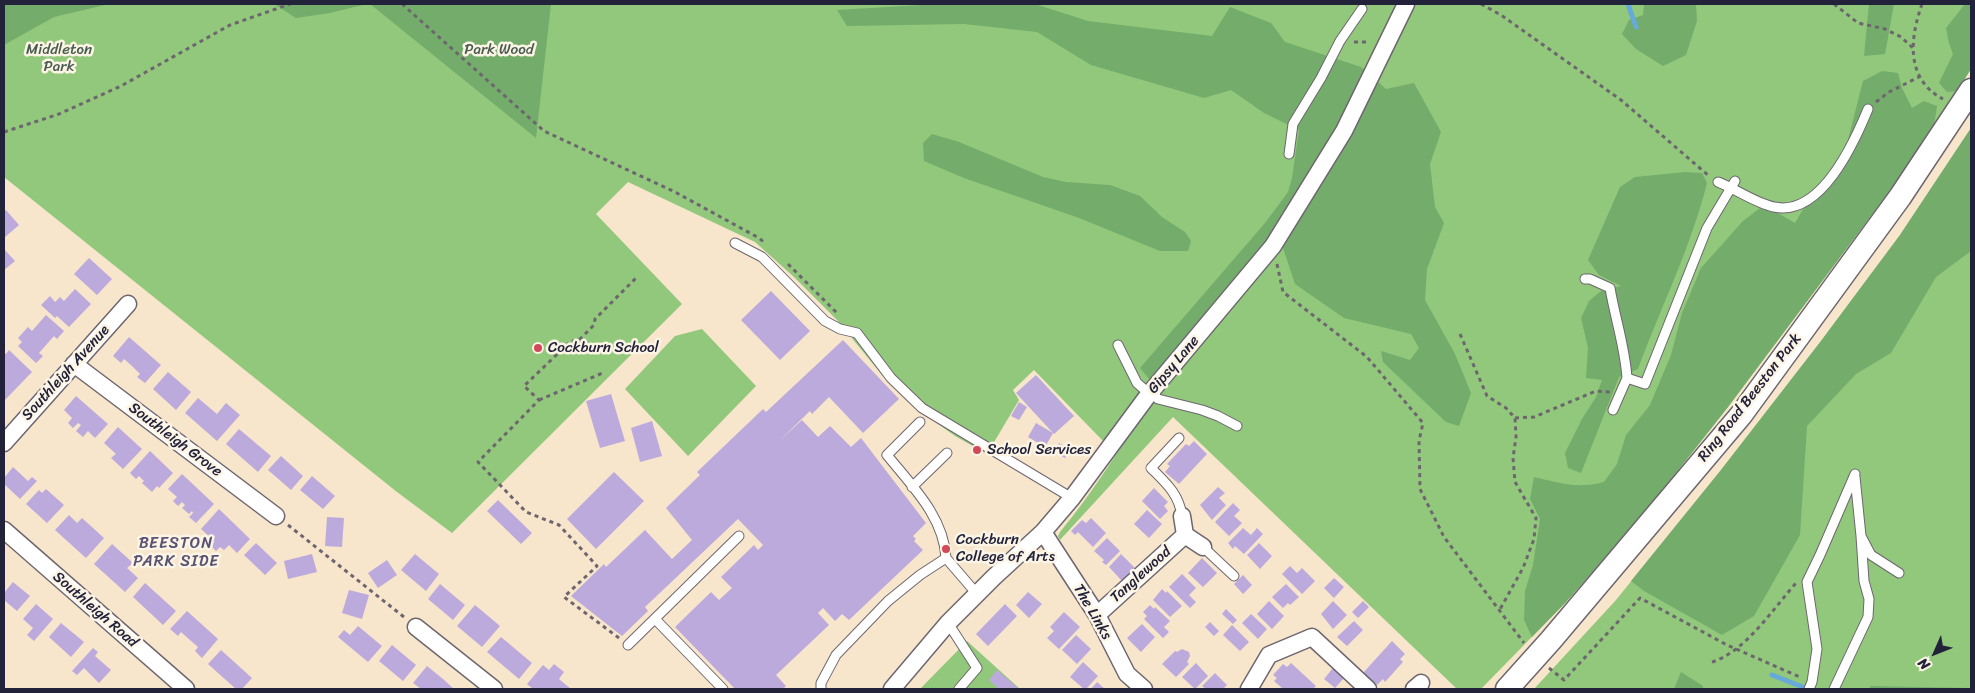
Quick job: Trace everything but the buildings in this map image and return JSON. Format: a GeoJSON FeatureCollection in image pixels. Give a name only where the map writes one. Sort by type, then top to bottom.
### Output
{"type":"FeatureCollection","features":[{"type":"Feature","properties":{"kind":"street","name":"Gipsy Lane"},"geometry":{"type":"LineString","coordinates":[[892,689],[948,623],[1042,532],[1072,498],[1151,392],[1273,246],[1344,131],[1406,4]]}},
{"type":"Feature","properties":{"kind":"street","name":"Ring Road Beeston Park"},"geometry":{"type":"LineString","coordinates":[[1507,689],[1741,415],[1900,197],[1965,99]]}},
{"type":"Feature","properties":{"kind":"street","name":"Southleigh Avenue"},"geometry":{"type":"LineString","coordinates":[[4,443],[128,304]]}},
{"type":"Feature","properties":{"kind":"street","name":"Southleigh Grove"},"geometry":{"type":"LineString","coordinates":[[74,364],[276,516]]}},
{"type":"Feature","properties":{"kind":"street","name":"Tanglewood"},"geometry":{"type":"LineString","coordinates":[[1182,516],[1185,535],[1203,547]]}},
{"type":"Feature","properties":{"kind":"street","name":"Southleigh Road"},"geometry":{"type":"LineString","coordinates":[[4,530],[186,689]]}},
{"type":"Feature","properties":{"kind":"street","name":"The Links"},"geometry":{"type":"LineString","coordinates":[[1042,532],[1097,615],[1126,674],[1144,689]]}},
{"type":"Feature","properties":{"kind":"street","name":"Tanglewood"},"geometry":{"type":"LineString","coordinates":[[1097,615],[1185,535]]}},
{"type":"Feature","properties":{"kind":"street"},"geometry":{"type":"LineString","coordinates":[[416,627],[494,689]]}},
{"type":"Feature","properties":{"kind":"street"},"geometry":{"type":"LineString","coordinates":[[1249,689],[1269,655],[1312,637],[1368,689]]}},
{"type":"Feature","properties":{"kind":"lane"},"geometry":{"type":"LineString","coordinates":[[1289,154],[1293,124],[1321,78],[1340,41],[1362,9]]}},
{"type":"Feature","properties":{"kind":"lane"},"geometry":{"type":"LineString","coordinates":[[1718,182],[1733,184],[1752,198],[1774,207],[1792,207],[1802,204],[1822,188],[1838,168],[1855,140],[1868,109]]}},
{"type":"Feature","properties":{"kind":"lane"},"geometry":{"type":"LineString","coordinates":[[1627,378],[1645,384],[1707,228],[1733,184]]}},
{"type":"Feature","properties":{"kind":"lane"},"geometry":{"type":"LineString","coordinates":[[734,243],[762,257],[825,321],[840,329],[857,333],[891,378],[922,408],[1072,498]]}},
{"type":"Feature","properties":{"kind":"lane"},"geometry":{"type":"LineString","coordinates":[[1585,279],[1590,279],[1610,288],[1614,314],[1625,354],[1627,378],[1613,410]]}},
{"type":"Feature","properties":{"kind":"lane"},"geometry":{"type":"LineString","coordinates":[[1118,345],[1137,383],[1144,390],[1151,392],[1158,399],[1202,410],[1237,426]]}},
{"type":"Feature","properties":{"kind":"lane"},"geometry":{"type":"LineString","coordinates":[[920,422],[887,455],[928,508],[940,528],[945,543],[946,558],[977,594]]}},
{"type":"Feature","properties":{"kind":"lane"},"geometry":{"type":"LineString","coordinates":[[1179,438],[1151,468],[1176,495],[1182,516]]}},
{"type":"Feature","properties":{"kind":"lane"},"geometry":{"type":"LineString","coordinates":[[912,486],[947,453]]}},
{"type":"Feature","properties":{"kind":"lane"},"geometry":{"type":"LineString","coordinates":[[1810,686],[1817,649],[1807,582],[1854,474],[1864,581],[1869,599],[1868,617],[1834,689]]}},
{"type":"Feature","properties":{"kind":"lane"},"geometry":{"type":"LineString","coordinates":[[628,645],[739,536]]}},
{"type":"Feature","properties":{"kind":"lane"},"geometry":{"type":"LineString","coordinates":[[1861,536],[1871,554],[1899,573]]}},
{"type":"Feature","properties":{"kind":"lane"},"geometry":{"type":"LineString","coordinates":[[1203,547],[1234,576]]}},
{"type":"Feature","properties":{"kind":"lane"},"geometry":{"type":"LineString","coordinates":[[821,689],[821,683],[836,655],[888,601],[920,575],[946,558]]}},
{"type":"Feature","properties":{"kind":"lane"},"geometry":{"type":"LineString","coordinates":[[655,619],[723,689]]}},
{"type":"Feature","properties":{"kind":"lane"},"geometry":{"type":"LineString","coordinates":[[948,623],[977,668],[959,689]]}},
{"type":"Feature","properties":{"kind":"path"},"geometry":{"type":"LineString","coordinates":[[4,132],[59,114],[121,86],[230,25],[290,4]]}},
{"type":"Feature","properties":{"kind":"path"},"geometry":{"type":"LineString","coordinates":[[402,4],[544,131],[675,192],[759,238],[766,244]]}},
{"type":"Feature","properties":{"kind":"path"},"geometry":{"type":"LineString","coordinates":[[1480,4],[1502,14],[1621,100],[1667,139],[1688,160],[1718,182]]}},
{"type":"Feature","properties":{"kind":"path"},"geometry":{"type":"LineString","coordinates":[[1834,4],[1858,23],[1885,29],[1901,37],[1913,48]]}},
{"type":"Feature","properties":{"kind":"path"},"geometry":{"type":"LineString","coordinates":[[1922,4],[1916,20],[1913,48],[1914,62],[1919,77],[1937,96],[1965,99]]}},
{"type":"Feature","properties":{"kind":"path"},"geometry":{"type":"LineString","coordinates":[[1340,41],[1387,43]]}},
{"type":"Feature","properties":{"kind":"path"},"geometry":{"type":"LineString","coordinates":[[1868,109],[1889,92],[1919,77]]}},
{"type":"Feature","properties":{"kind":"path"},"geometry":{"type":"LineString","coordinates":[[1273,246],[1283,292],[1367,357],[1423,423],[1419,441],[1420,489],[1444,537],[1535,658],[1564,680],[1640,598],[1735,649],[1810,686]]}},
{"type":"Feature","properties":{"kind":"path"},"geometry":{"type":"LineString","coordinates":[[787,263],[857,333]]}},
{"type":"Feature","properties":{"kind":"path"},"geometry":{"type":"LineString","coordinates":[[539,400],[524,386],[571,341],[578,341],[594,326],[595,319],[636,278]]}},
{"type":"Feature","properties":{"kind":"path"},"geometry":{"type":"LineString","coordinates":[[1460,334],[1487,396],[1506,408],[1516,418],[1513,458],[1515,482],[1536,518],[1534,539],[1523,568],[1500,611]]}},
{"type":"Feature","properties":{"kind":"path"},"geometry":{"type":"LineString","coordinates":[[605,372],[539,400],[478,462],[526,512],[559,525],[596,566],[564,597],[628,645]]}},
{"type":"Feature","properties":{"kind":"path"},"geometry":{"type":"LineString","coordinates":[[1516,418],[1534,417],[1596,391],[1620,394]]}},
{"type":"Feature","properties":{"kind":"path"},"geometry":{"type":"LineString","coordinates":[[276,516],[416,627]]}},
{"type":"Feature","properties":{"kind":"path"},"geometry":{"type":"LineString","coordinates":[[1712,662],[1724,658],[1735,649],[1755,630],[1800,578],[1815,566]]}},
{"type":"Feature","properties":{"kind":"green space","name":"Middleton Park"},"geometry":{"type":"Polygon","coordinates":[[[4,4],[1971,4],[1971,69],[1903,173],[1728,407],[1642,516],[1566,602],[1481,689],[1457,689],[1173,417],[1060,540],[1058,536],[1060,532],[1097,483],[1153,398],[1105,443],[1034,370],[1013,390],[1019,400],[987,454],[955,436],[921,412],[882,375],[837,320],[794,277],[755,242],[628,182],[596,214],[682,304],[452,533],[397,492],[4,177],[4,4]]]}},
{"type":"Feature","properties":{"kind":"green space"},"geometry":{"type":"Polygon","coordinates":[[[4,4],[109,4],[54,17],[4,45],[4,4]]]}},
{"type":"Feature","properties":{"kind":"green space"},"geometry":{"type":"Polygon","coordinates":[[[274,4],[367,4],[330,13],[296,18],[274,4]]]}},
{"type":"Feature","properties":{"kind":"green space","name":"Park Wood"},"geometry":{"type":"Polygon","coordinates":[[[370,4],[551,4],[536,138],[370,4]]]}},
{"type":"Feature","properties":{"kind":"green space"},"geometry":{"type":"Polygon","coordinates":[[[937,4],[1035,4],[1088,21],[1212,36],[1230,7],[1271,23],[1285,42],[1361,67],[1386,89],[1414,83],[1441,132],[1430,164],[1435,207],[1444,223],[1427,269],[1425,300],[1455,354],[1471,393],[1459,426],[1446,422],[1383,362],[1381,351],[1410,360],[1419,348],[1411,334],[1344,318],[1295,284],[1283,248],[1265,243],[1150,380],[1140,368],[1265,223],[1288,192],[1299,130],[1264,113],[1231,90],[1204,98],[1091,65],[1037,32],[964,24],[847,26],[837,10],[937,4]]]}},
{"type":"Feature","properties":{"kind":"green space"},"geometry":{"type":"Polygon","coordinates":[[[1644,4],[1696,4],[1697,21],[1686,55],[1663,66],[1636,49],[1622,34],[1629,20],[1643,15],[1644,4]]]}},
{"type":"Feature","properties":{"kind":"green space"},"geometry":{"type":"Polygon","coordinates":[[[1869,4],[1894,4],[1885,54],[1864,56],[1869,4]]]}},
{"type":"Feature","properties":{"kind":"green space"},"geometry":{"type":"Polygon","coordinates":[[[1965,4],[1971,4],[1971,69],[1957,91],[1947,92],[1939,83],[1953,54],[1946,28],[1965,4]]]}},
{"type":"Feature","properties":{"kind":"green space"},"geometry":{"type":"Polygon","coordinates":[[[1882,71],[1898,73],[1902,88],[1912,108],[1924,101],[1937,106],[1934,126],[1903,173],[1728,407],[1642,516],[1566,602],[1532,637],[1524,620],[1525,591],[1533,565],[1540,519],[1530,499],[1534,477],[1577,485],[1604,482],[1617,464],[1626,435],[1650,405],[1671,355],[1682,313],[1701,268],[1743,221],[1764,205],[1795,223],[1812,194],[1828,188],[1841,167],[1863,81],[1882,71]]]}},
{"type":"Feature","properties":{"kind":"green space"},"geometry":{"type":"Polygon","coordinates":[[[1971,128],[1971,689],[1534,689],[1616,600],[1721,470],[1900,235],[1971,128]]]}},
{"type":"Feature","properties":{"kind":"green space"},"geometry":{"type":"Polygon","coordinates":[[[1971,128],[1971,251],[1936,277],[1891,353],[1856,374],[1807,426],[1800,535],[1754,616],[1722,635],[1644,591],[1631,581],[1721,470],[1821,341],[1900,235],[1971,128]]]}},
{"type":"Feature","properties":{"kind":"green space"},"geometry":{"type":"Polygon","coordinates":[[[932,134],[959,142],[1043,177],[1066,182],[1110,185],[1140,196],[1162,217],[1185,232],[1191,241],[1188,251],[1160,251],[1079,218],[964,178],[924,161],[923,143],[932,134]]]}},
{"type":"Feature","properties":{"kind":"green space"},"geometry":{"type":"Polygon","coordinates":[[[1685,172],[1702,173],[1707,183],[1693,230],[1638,369],[1619,377],[1581,473],[1568,468],[1565,453],[1582,419],[1596,397],[1602,380],[1586,378],[1588,348],[1581,318],[1589,301],[1601,291],[1621,286],[1599,275],[1588,260],[1620,187],[1635,177],[1685,172]]]}},
{"type":"Feature","properties":{"kind":"green space"},"geometry":{"type":"Polygon","coordinates":[[[702,329],[756,386],[688,456],[625,389],[675,336],[702,329]]]}},
{"type":"Feature","properties":{"kind":"green space"},"geometry":{"type":"Polygon","coordinates":[[[967,641],[1020,689],[920,689],[967,641]]]}},
{"type":"Feature","properties":{"kind":"green space"},"geometry":{"type":"Polygon","coordinates":[[[1681,672],[1703,686],[1703,689],[1674,689],[1681,672]]]}},
{"type":"Feature","properties":{"kind":"green space"},"geometry":{"type":"Polygon","coordinates":[[[1870,686],[1971,688],[1971,689],[1870,689],[1870,686]]]}},
{"type":"Feature","properties":{"kind":"waterway"},"geometry":{"type":"LineString","coordinates":[[1628,4],[1636,27]]}},
{"type":"Feature","properties":{"kind":"waterway"},"geometry":{"type":"LineString","coordinates":[[1772,675],[1808,689]]}},
{"type":"Feature","properties":{"kind":"place","name":"Cockburn School"},"geometry":{"type":"Point","coordinates":[538,348]}},
{"type":"Feature","properties":{"kind":"place","name":"School Services"},"geometry":{"type":"Point","coordinates":[977,450]}},
{"type":"Feature","properties":{"kind":"place","name":"Cockburn College of Arts"},"geometry":{"type":"Point","coordinates":[946,549]}},
{"type":"Feature","properties":{"kind":"district","name":"BEESTON PARK SIDE"},"geometry":{"type":"Point","coordinates":[176,553]}}]}
